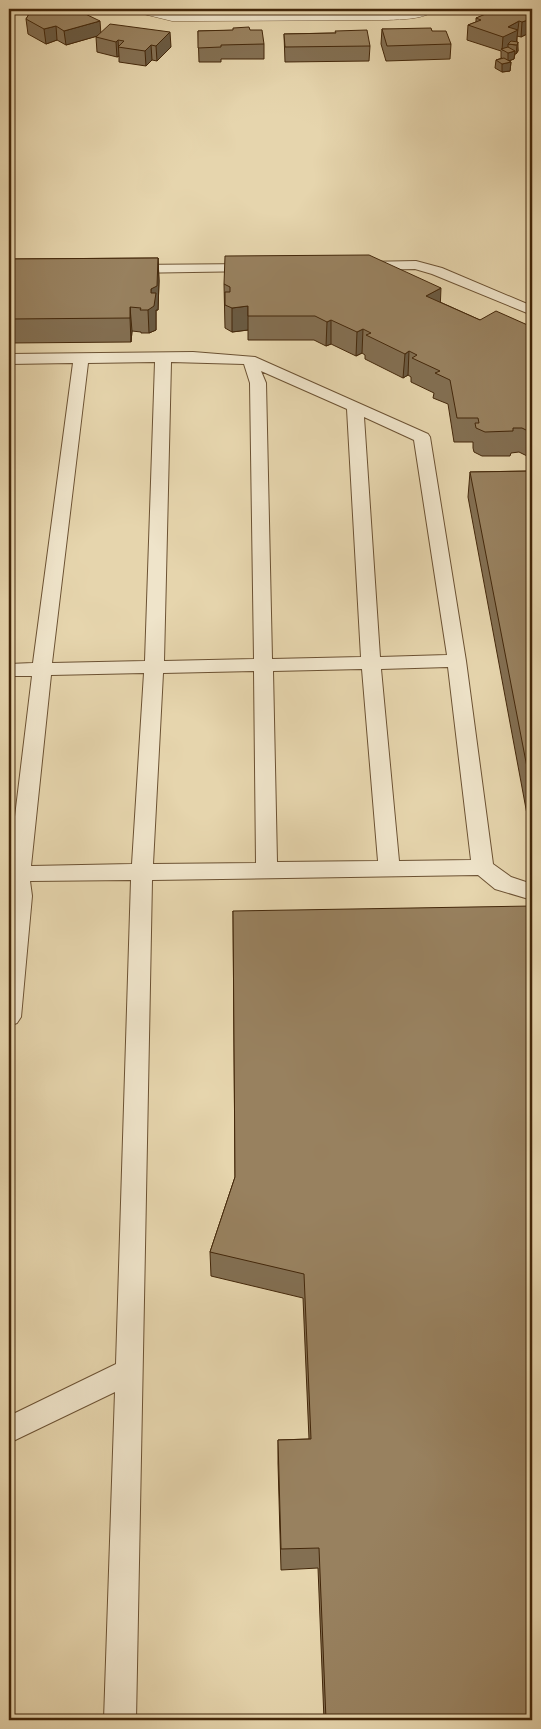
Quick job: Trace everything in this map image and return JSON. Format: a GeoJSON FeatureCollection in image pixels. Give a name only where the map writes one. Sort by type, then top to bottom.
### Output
{"type":"FeatureCollection","features":[{"type":"Feature","properties":{"kind":"street"},"geometry":{"type":"LineString","coordinates":[[140,9],[172,17],[352,12],[400,15],[428,9]]}},
{"type":"Feature","properties":{"kind":"lane"},"geometry":{"type":"LineString","coordinates":[[351,266],[416,266],[437,270],[532,312]]}},
{"type":"Feature","properties":{"kind":"lane"},"geometry":{"type":"LineString","coordinates":[[116,269],[272,268]]}},
{"type":"Feature","properties":{"kind":"lane"},"geometry":{"type":"LineString","coordinates":[[120,1720],[142,871],[154,667],[163,358]]}},
{"type":"Feature","properties":{"kind":"lane"},"geometry":{"type":"LineString","coordinates":[[9,359],[163,358],[250,360],[422,437],[457,661],[483,867]]}},
{"type":"Feature","properties":{"kind":"lane"},"geometry":{"type":"LineString","coordinates":[[9,1017],[21,896],[14,874],[81,359]]}},
{"type":"Feature","properties":{"kind":"lane"},"geometry":{"type":"LineString","coordinates":[[250,360],[258,383],[267,870]]}},
{"type":"Feature","properties":{"kind":"lane"},"geometry":{"type":"LineString","coordinates":[[355,407],[370,662],[389,869]]}},
{"type":"Feature","properties":{"kind":"lane"},"geometry":{"type":"LineString","coordinates":[[9,670],[457,661]]}},
{"type":"Feature","properties":{"kind":"lane"},"geometry":{"type":"LineString","coordinates":[[14,874],[483,867],[503,883],[532,892]]}},
{"type":"Feature","properties":{"kind":"lane"},"geometry":{"type":"LineString","coordinates":[[9,1430],[129,1371]]}},
{"type":"Feature","properties":{"kind":"building"},"geometry":{"type":"Polygon","coordinates":[[[37,9],[78,9],[100,21],[64,31],[56,26],[44,29],[26,19],[29,14],[37,9]]]}},
{"type":"Feature","properties":{"kind":"building"},"geometry":{"type":"Polygon","coordinates":[[[495,10],[532,11],[532,21],[519,21],[508,27],[518,30],[503,37],[468,25],[481,20],[476,18],[495,10]]]}},
{"type":"Feature","properties":{"kind":"building"},"geometry":{"type":"Polygon","coordinates":[[[110,24],[170,32],[156,46],[151,45],[145,51],[118,47],[124,41],[118,40],[116,42],[96,37],[110,24]]]}},
{"type":"Feature","properties":{"kind":"building"},"geometry":{"type":"Polygon","coordinates":[[[249,27],[250,30],[262,30],[264,44],[221,45],[221,47],[198,48],[198,31],[233,30],[233,28],[249,27]]]}},
{"type":"Feature","properties":{"kind":"building"},"geometry":{"type":"Polygon","coordinates":[[[431,28],[432,31],[446,31],[451,44],[387,46],[382,29],[431,28]]]}},
{"type":"Feature","properties":{"kind":"building"},"geometry":{"type":"Polygon","coordinates":[[[367,30],[370,46],[285,47],[284,34],[336,33],[335,31],[367,30]]]}},
{"type":"Feature","properties":{"kind":"building"},"geometry":{"type":"Polygon","coordinates":[[[511,41],[518,42],[517,45],[508,44],[511,41]]]}},
{"type":"Feature","properties":{"kind":"building"},"geometry":{"type":"Polygon","coordinates":[[[508,47],[515,51],[508,53],[501,49],[508,47]]]}},
{"type":"Feature","properties":{"kind":"building"},"geometry":{"type":"Polygon","coordinates":[[[504,58],[511,62],[502,64],[496,60],[504,58]]]}},
{"type":"Feature","properties":{"kind":"building"},"geometry":{"type":"Polygon","coordinates":[[[369,255],[441,288],[426,296],[480,320],[496,311],[532,327],[532,432],[522,428],[513,428],[513,431],[485,432],[476,428],[475,423],[479,423],[478,418],[457,418],[450,380],[435,373],[440,371],[412,358],[417,355],[409,351],[405,354],[366,335],[371,333],[363,329],[357,332],[331,320],[327,322],[315,316],[248,316],[248,306],[232,308],[225,305],[225,292],[230,292],[230,287],[224,284],[225,256],[369,255]]]}},
{"type":"Feature","properties":{"kind":"building"},"geometry":{"type":"Polygon","coordinates":[[[158,258],[157,286],[151,289],[151,293],[156,293],[154,306],[148,310],[130,307],[130,318],[9,319],[9,259],[158,258]]]}},
{"type":"Feature","properties":{"kind":"building"},"geometry":{"type":"Polygon","coordinates":[[[532,471],[532,793],[470,472],[532,471]]]}},
{"type":"Feature","properties":{"kind":"building"},"geometry":{"type":"Polygon","coordinates":[[[532,906],[532,1720],[326,1720],[319,1548],[281,1549],[278,1440],[311,1439],[304,1274],[210,1252],[235,1177],[233,911],[532,906]]]}}]}
